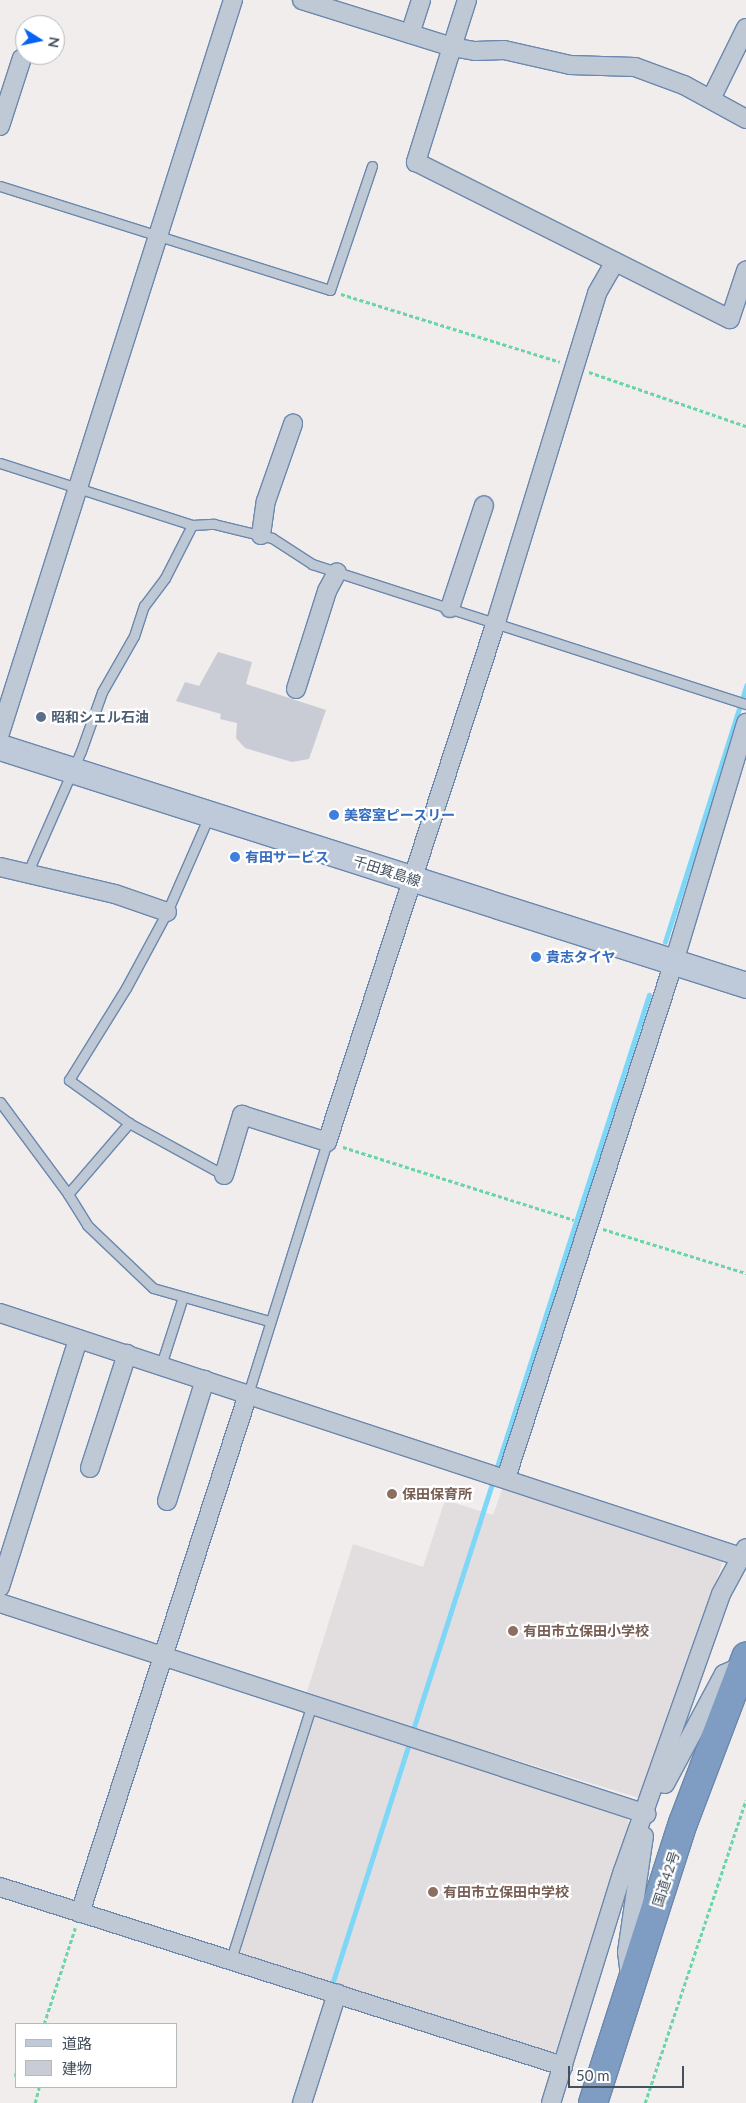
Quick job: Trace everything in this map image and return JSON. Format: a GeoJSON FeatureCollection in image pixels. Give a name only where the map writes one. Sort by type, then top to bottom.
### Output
{"type":"FeatureCollection","features":[{"type":"Feature","properties":{"kind":"highway","name":"国道42号"},"geometry":{"type":"LineString","coordinates":[[594,2103],[683,1823],[744,1662]]}},
{"type":"Feature","properties":{"kind":"main road","name":"千田箕島線"},"geometry":{"type":"LineString","coordinates":[[0,748],[746,985]]}},
{"type":"Feature","properties":{"kind":"street"},"geometry":{"type":"LineString","coordinates":[[0,733],[76,487],[233,0]]}},
{"type":"Feature","properties":{"kind":"street"},"geometry":{"type":"LineString","coordinates":[[302,0],[452,47],[504,50],[570,65],[635,67],[711,99],[746,119]]}},
{"type":"Feature","properties":{"kind":"street"},"geometry":{"type":"LineString","coordinates":[[410,34],[421,0]]}},
{"type":"Feature","properties":{"kind":"street"},"geometry":{"type":"LineString","coordinates":[[467,0],[416,162],[730,319],[746,271]]}},
{"type":"Feature","properties":{"kind":"street"},"geometry":{"type":"LineString","coordinates":[[711,99],[746,28]]}},
{"type":"Feature","properties":{"kind":"street"},"geometry":{"type":"LineString","coordinates":[[0,126],[20,65]]}},
{"type":"Feature","properties":{"kind":"street"},"geometry":{"type":"LineString","coordinates":[[224,1175],[242,1115],[327,1142],[411,878],[496,622],[597,293],[615,262]]}},
{"type":"Feature","properties":{"kind":"street"},"geometry":{"type":"LineString","coordinates":[[261,536],[270,487],[293,424]]}},
{"type":"Feature","properties":{"kind":"street"},"geometry":{"type":"LineString","coordinates":[[450,608],[484,505]]}},
{"type":"Feature","properties":{"kind":"street"},"geometry":{"type":"LineString","coordinates":[[296,689],[327,590],[337,572]]}},
{"type":"Feature","properties":{"kind":"street"},"geometry":{"type":"LineString","coordinates":[[506,1478],[674,962],[746,723]]}},
{"type":"Feature","properties":{"kind":"street"},"geometry":{"type":"LineString","coordinates":[[0,866],[115,894],[167,912]]}},
{"type":"Feature","properties":{"kind":"street"},"geometry":{"type":"LineString","coordinates":[[0,1314],[743,1553],[721,1594],[646,1814],[600,1940],[551,2103]]}},
{"type":"Feature","properties":{"kind":"street"},"geometry":{"type":"LineString","coordinates":[[0,1587],[78,1339]]}},
{"type":"Feature","properties":{"kind":"street"},"geometry":{"type":"LineString","coordinates":[[90,1468],[127,1354]]}},
{"type":"Feature","properties":{"kind":"street"},"geometry":{"type":"LineString","coordinates":[[167,1501],[205,1380]]}},
{"type":"Feature","properties":{"kind":"street"},"geometry":{"type":"LineString","coordinates":[[80,1913],[162,1654],[248,1394]]}},
{"type":"Feature","properties":{"kind":"street"},"geometry":{"type":"LineString","coordinates":[[0,1602],[646,1814]]}},
{"type":"Feature","properties":{"kind":"street"},"geometry":{"type":"LineString","coordinates":[[634,1980],[628,1972],[627,1952],[646,1814],[724,1674],[744,1662]]}},
{"type":"Feature","properties":{"kind":"street"},"geometry":{"type":"LineString","coordinates":[[0,1887],[563,2066]]}},
{"type":"Feature","properties":{"kind":"street"},"geometry":{"type":"LineString","coordinates":[[302,2103],[337,1993]]}},
{"type":"Feature","properties":{"kind":"lane"},"geometry":{"type":"LineString","coordinates":[[0,186],[156,238],[330,290],[372,166]]}},
{"type":"Feature","properties":{"kind":"lane"},"geometry":{"type":"LineString","coordinates":[[0,463],[192,525],[214,524],[272,538],[312,564],[746,704]]}},
{"type":"Feature","properties":{"kind":"lane"},"geometry":{"type":"LineString","coordinates":[[27,874],[72,771],[102,692],[134,636],[144,606],[165,578],[192,525]]}},
{"type":"Feature","properties":{"kind":"lane"},"geometry":{"type":"LineString","coordinates":[[209,815],[167,912],[126,988],[69,1080],[129,1123],[224,1175]]}},
{"type":"Feature","properties":{"kind":"lane"},"geometry":{"type":"LineString","coordinates":[[0,1102],[68,1194],[87,1225],[147,1284],[269,1321]]}},
{"type":"Feature","properties":{"kind":"lane"},"geometry":{"type":"LineString","coordinates":[[68,1194],[129,1123]]}},
{"type":"Feature","properties":{"kind":"lane"},"geometry":{"type":"LineString","coordinates":[[248,1394],[269,1321],[327,1142]]}},
{"type":"Feature","properties":{"kind":"lane"},"geometry":{"type":"LineString","coordinates":[[162,1365],[183,1296]]}},
{"type":"Feature","properties":{"kind":"lane"},"geometry":{"type":"LineString","coordinates":[[231,1959],[312,1704]]}},
{"type":"Feature","properties":{"kind":"path"},"geometry":{"type":"LineString","coordinates":[[330,290],[574,367],[746,426]]}},
{"type":"Feature","properties":{"kind":"path"},"geometry":{"type":"LineString","coordinates":[[327,1142],[746,1273]]}},
{"type":"Feature","properties":{"kind":"path"},"geometry":{"type":"LineString","coordinates":[[645,2103],[746,1800]]}},
{"type":"Feature","properties":{"kind":"path"},"geometry":{"type":"LineString","coordinates":[[44,2023],[80,1913]]}},
{"type":"Feature","properties":{"kind":"path"},"geometry":{"type":"LineString","coordinates":[[35,2103],[39,2088]]}},
{"type":"Feature","properties":{"kind":"shaded area","name":"有田市立保田小学校"},"geometry":{"type":"Polygon","coordinates":[[[503,1487],[724,1558],[646,1790],[639,1798],[306,1695],[353,1544],[423,1567],[445,1500],[493,1515],[503,1487]]]}},
{"type":"Feature","properties":{"kind":"shaded area","name":"有田市立保田中学校"},"geometry":{"type":"Polygon","coordinates":[[[313,1715],[627,1818],[630,1829],[557,2059],[238,1956],[313,1715]]]}},
{"type":"Feature","properties":{"kind":"building"},"geometry":{"type":"Polygon","coordinates":[[[218,652],[252,662],[246,684],[326,710],[309,759],[292,762],[245,748],[236,738],[237,723],[220,719],[221,714],[176,701],[185,682],[199,686],[218,652]]]}},
{"type":"Feature","properties":{"kind":"waterway"},"geometry":{"type":"LineString","coordinates":[[665,942],[746,686]]}},
{"type":"Feature","properties":{"kind":"waterway"},"geometry":{"type":"LineString","coordinates":[[495,1473],[649,995]]}},
{"type":"Feature","properties":{"kind":"waterway"},"geometry":{"type":"LineString","coordinates":[[412,1733],[493,1481]]}},
{"type":"Feature","properties":{"kind":"waterway"},"geometry":{"type":"LineString","coordinates":[[331,1988],[410,1740]]}},
{"type":"Feature","properties":{"kind":"place","name":"昭和シェル石油"},"geometry":{"type":"Point","coordinates":[41,717]}},
{"type":"Feature","properties":{"kind":"place","name":"美容室ピースリー"},"geometry":{"type":"Point","coordinates":[334,815]}},
{"type":"Feature","properties":{"kind":"place","name":"有田サービス"},"geometry":{"type":"Point","coordinates":[235,857]}},
{"type":"Feature","properties":{"kind":"place","name":"貴志タイヤ"},"geometry":{"type":"Point","coordinates":[536,957]}},
{"type":"Feature","properties":{"kind":"place","name":"保田保育所"},"geometry":{"type":"Point","coordinates":[392,1494]}},
{"type":"Feature","properties":{"kind":"place","name":"有田市立保田小学校"},"geometry":{"type":"Point","coordinates":[513,1631]}},
{"type":"Feature","properties":{"kind":"place","name":"有田市立保田中学校"},"geometry":{"type":"Point","coordinates":[433,1892]}}]}
